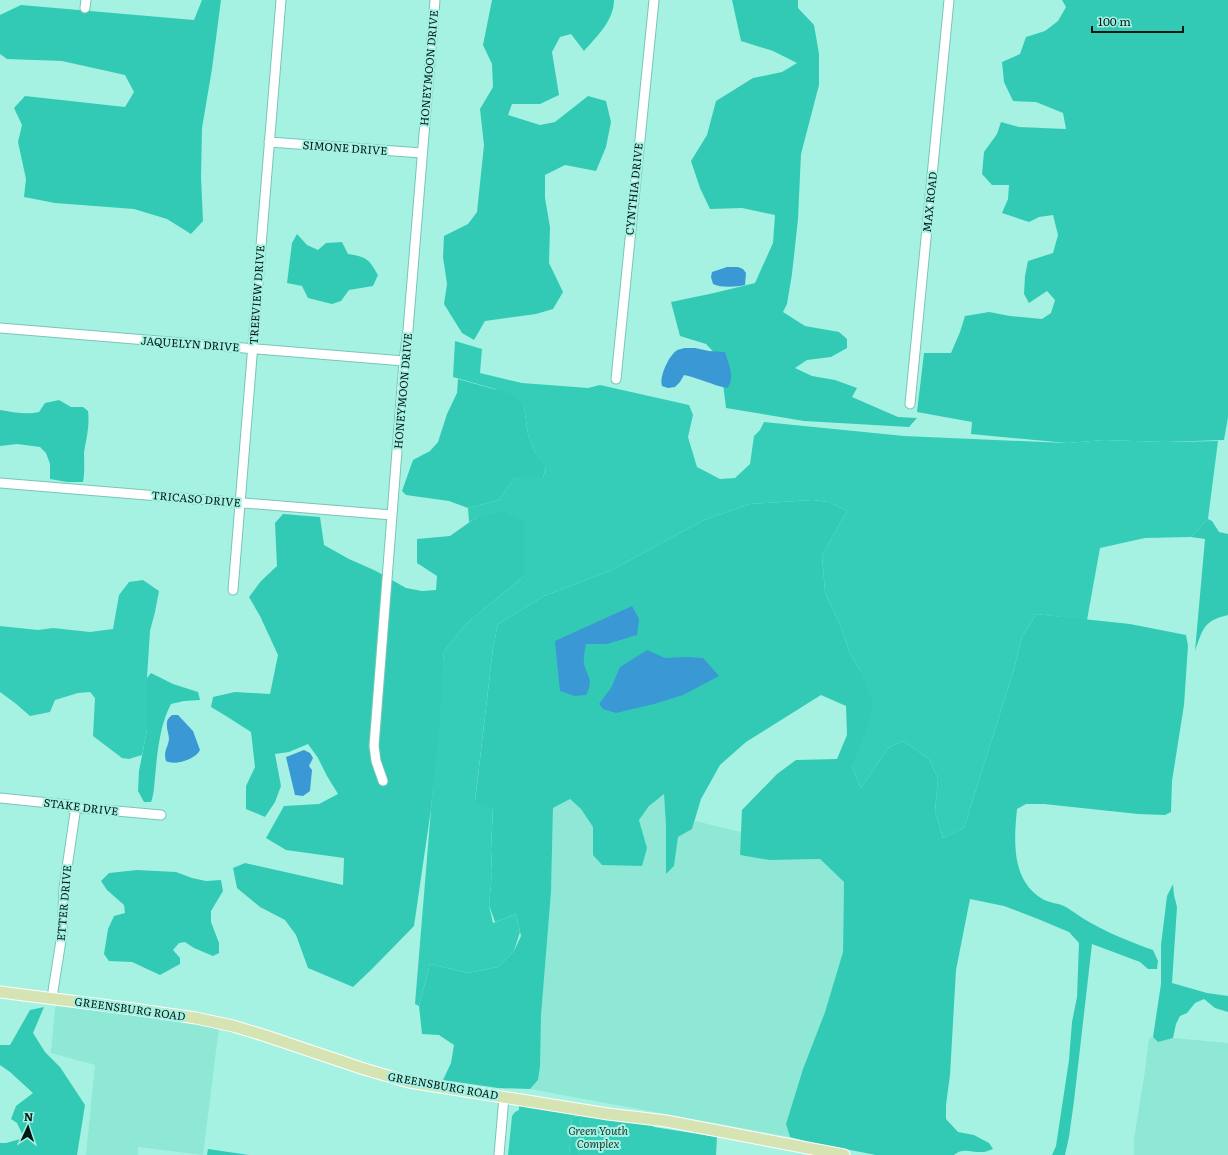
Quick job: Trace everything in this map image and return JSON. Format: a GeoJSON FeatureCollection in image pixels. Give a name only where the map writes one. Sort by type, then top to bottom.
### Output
{"type":"FeatureCollection","features":[{"type":"Feature","properties":{"kind":"main road","name":"GREENSBURG ROAD"},"geometry":{"type":"LineString","coordinates":[[0,992],[133,1009],[216,1022],[266,1036],[397,1080],[662,1121],[844,1155]]}},
{"type":"Feature","properties":{"kind":"street","name":"TREEVIEW DRIVE"},"geometry":{"type":"LineString","coordinates":[[233,590],[280,0]]}},
{"type":"Feature","properties":{"kind":"street","name":"HONEYMOON DRIVE"},"geometry":{"type":"LineString","coordinates":[[383,782],[374,754],[374,746],[404,361],[408,330],[435,0]]}},
{"type":"Feature","properties":{"kind":"street","name":"CYNTHIA DRIVE"},"geometry":{"type":"LineString","coordinates":[[616,379],[654,0]]}},
{"type":"Feature","properties":{"kind":"street","name":"MAX ROAD"},"geometry":{"type":"LineString","coordinates":[[910,404],[949,0]]}},
{"type":"Feature","properties":{"kind":"street","name":"SIMONE DRIVE"},"geometry":{"type":"LineString","coordinates":[[269,142],[422,153]]}},
{"type":"Feature","properties":{"kind":"street","name":"JAQUELYN DRIVE"},"geometry":{"type":"LineString","coordinates":[[0,328],[404,361]]}},
{"type":"Feature","properties":{"kind":"street","name":"TRICASO DRIVE"},"geometry":{"type":"LineString","coordinates":[[0,483],[392,515]]}},
{"type":"Feature","properties":{"kind":"street","name":"STAKE DRIVE"},"geometry":{"type":"LineString","coordinates":[[0,798],[69,805],[72,807],[161,815]]}},
{"type":"Feature","properties":{"kind":"street","name":"ETTER DRIVE"},"geometry":{"type":"LineString","coordinates":[[54,999],[53,991],[62,934],[64,888],[75,813],[72,807]]}},
{"type":"Feature","properties":{"kind":"street"},"geometry":{"type":"LineString","coordinates":[[499,1155],[504,1097]]}},
{"type":"Feature","properties":{"kind":"shaded area"},"geometry":{"type":"Polygon","coordinates":[[[202,0],[221,0],[212,69],[202,128],[201,177],[203,221],[191,234],[167,219],[134,209],[55,203],[24,197],[26,179],[18,142],[22,125],[14,108],[25,96],[125,107],[134,92],[125,75],[62,61],[7,59],[0,54],[0,15],[21,5],[194,20],[202,0]]]}},
{"type":"Feature","properties":{"kind":"shaded area"},"geometry":{"type":"Polygon","coordinates":[[[492,0],[614,0],[608,22],[584,51],[571,34],[560,37],[552,52],[559,95],[540,104],[512,104],[508,115],[540,125],[555,122],[588,96],[606,101],[611,122],[606,147],[596,171],[565,165],[545,175],[545,198],[550,227],[549,263],[563,292],[553,309],[536,314],[485,321],[474,340],[462,333],[444,304],[447,284],[443,257],[444,236],[468,224],[477,212],[484,145],[480,109],[493,87],[492,64],[483,45],[492,0]]]}},
{"type":"Feature","properties":{"kind":"shaded area"},"geometry":{"type":"Polygon","coordinates":[[[732,0],[798,0],[798,8],[814,25],[819,54],[819,85],[801,154],[798,219],[792,274],[787,304],[783,312],[805,326],[839,332],[847,339],[847,348],[831,357],[807,360],[795,368],[812,376],[835,380],[857,388],[852,397],[898,417],[917,418],[909,427],[804,421],[726,408],[720,359],[706,344],[680,336],[671,302],[755,283],[773,243],[775,215],[742,208],[710,209],[700,188],[691,161],[707,135],[716,101],[753,78],[782,72],[797,63],[773,51],[741,41],[732,0]]]}},
{"type":"Feature","properties":{"kind":"shaded area"},"geometry":{"type":"Polygon","coordinates":[[[1062,0],[1228,0],[1228,417],[1224,440],[1165,442],[1104,440],[1067,443],[971,434],[972,422],[917,412],[924,353],[951,353],[965,316],[989,312],[1010,316],[1042,319],[1051,313],[1055,300],[1047,291],[1029,303],[1024,294],[1028,261],[1053,253],[1058,235],[1053,215],[1039,217],[1029,222],[1002,213],[1008,199],[1009,185],[992,185],[982,174],[984,152],[997,134],[1001,122],[1019,127],[1066,129],[1063,113],[1036,102],[1013,101],[1004,82],[1002,62],[1020,54],[1026,37],[1045,31],[1058,21],[1066,7],[1062,0]]]}},
{"type":"Feature","properties":{"kind":"shaded area"},"geometry":{"type":"Polygon","coordinates":[[[297,234],[307,245],[318,250],[326,243],[342,242],[348,254],[359,256],[370,262],[378,275],[373,286],[349,290],[341,301],[332,304],[308,298],[302,286],[287,283],[292,243],[297,234]]]}},
{"type":"Feature","properties":{"kind":"shaded area"},"geometry":{"type":"Polygon","coordinates":[[[458,379],[512,394],[524,406],[528,434],[535,452],[546,467],[543,477],[515,477],[499,500],[468,508],[449,501],[406,495],[402,491],[413,460],[430,451],[438,442],[447,414],[457,393],[458,379]]]}},
{"type":"Feature","properties":{"kind":"shaded area"},"geometry":{"type":"Polygon","coordinates":[[[59,400],[71,407],[83,407],[88,411],[83,482],[67,482],[50,479],[50,464],[46,453],[40,447],[17,444],[0,446],[0,410],[20,413],[34,413],[39,412],[45,403],[59,400]]]}},
{"type":"Feature","properties":{"kind":"shaded area"},"geometry":{"type":"Polygon","coordinates":[[[812,500],[829,502],[847,511],[822,555],[825,592],[841,627],[850,653],[861,672],[873,704],[868,725],[852,767],[861,788],[888,748],[903,741],[929,759],[938,779],[935,811],[943,838],[964,828],[1014,669],[1022,637],[1036,614],[1130,624],[1186,635],[1188,646],[1184,705],[1172,781],[1171,812],[1165,815],[1138,814],[1044,804],[1026,804],[1017,809],[1015,846],[1019,870],[1031,890],[1044,900],[1066,907],[1101,928],[1153,950],[1158,961],[1157,969],[1148,969],[1140,962],[1092,944],[1074,1101],[1065,1155],[1052,1155],[1056,1146],[1069,1060],[1072,1022],[1077,997],[1079,943],[1069,932],[1038,919],[1004,906],[970,899],[956,970],[946,1119],[958,1132],[974,1135],[989,1143],[993,1149],[985,1152],[961,1151],[954,1155],[876,1155],[790,1137],[786,1124],[803,1069],[825,1012],[843,952],[844,882],[820,859],[769,860],[740,855],[742,810],[777,774],[796,760],[837,759],[847,735],[846,706],[821,695],[746,742],[720,765],[701,799],[692,829],[678,837],[674,866],[666,874],[664,794],[649,806],[639,820],[647,848],[642,866],[602,865],[593,855],[593,827],[581,809],[570,799],[553,808],[551,892],[541,1016],[540,1066],[538,1080],[530,1089],[498,1088],[443,1080],[451,1063],[454,1045],[439,1035],[422,1034],[419,1006],[430,964],[468,973],[498,967],[514,951],[521,936],[516,914],[495,922],[489,905],[492,872],[491,850],[493,808],[475,802],[493,648],[498,624],[544,596],[612,570],[704,520],[750,504],[812,500]]]}},
{"type":"Feature","properties":{"kind":"shaded area"},"geometry":{"type":"Polygon","coordinates":[[[503,511],[524,521],[524,576],[466,624],[444,651],[440,719],[431,809],[414,926],[353,987],[308,968],[296,935],[285,920],[260,907],[237,888],[233,868],[245,863],[343,885],[344,858],[286,850],[266,838],[284,806],[319,804],[338,794],[318,758],[308,744],[289,752],[275,754],[281,786],[275,802],[265,817],[246,809],[246,786],[255,767],[251,732],[211,707],[213,697],[235,692],[270,694],[278,655],[260,616],[249,597],[261,581],[277,566],[275,523],[283,514],[320,517],[324,545],[406,588],[422,591],[436,590],[437,576],[417,563],[417,539],[450,536],[474,519],[503,511]]]}},
{"type":"Feature","properties":{"kind":"shaded area"},"geometry":{"type":"Polygon","coordinates":[[[1208,519],[1212,521],[1219,532],[1228,534],[1228,615],[1213,620],[1205,627],[1195,651],[1205,539],[1191,537],[1208,519]]]}},
{"type":"Feature","properties":{"kind":"shaded area"},"geometry":{"type":"Polygon","coordinates":[[[151,673],[173,684],[198,692],[200,700],[171,704],[164,721],[160,740],[152,799],[151,802],[144,802],[138,791],[139,771],[147,730],[147,678],[151,673]]]}},
{"type":"Feature","properties":{"kind":"shaded area"},"geometry":{"type":"Polygon","coordinates":[[[664,793],[666,874],[674,866],[678,837],[692,829],[695,821],[741,832],[740,855],[769,860],[820,859],[844,882],[843,952],[825,1012],[803,1069],[786,1124],[790,1137],[530,1089],[538,1080],[541,1016],[551,892],[553,808],[570,799],[581,809],[593,827],[593,855],[647,848],[639,820],[649,806],[664,793]]]}},
{"type":"Feature","properties":{"kind":"shaded area"},"geometry":{"type":"Polygon","coordinates":[[[137,870],[176,872],[206,881],[221,880],[223,891],[211,911],[211,922],[219,943],[219,953],[213,956],[194,948],[185,942],[179,943],[173,950],[180,958],[180,964],[160,975],[132,962],[109,961],[104,954],[108,929],[114,916],[125,913],[124,905],[107,890],[101,881],[109,873],[137,870]]]}},
{"type":"Feature","properties":{"kind":"shaded area"},"geometry":{"type":"Polygon","coordinates":[[[1173,884],[1177,907],[1172,983],[1207,993],[1228,996],[1228,1012],[1215,1008],[1204,999],[1195,1003],[1187,1013],[1180,1016],[1176,1024],[1173,1038],[1158,1042],[1153,1037],[1161,984],[1161,945],[1167,896],[1173,884]]]}},
{"type":"Feature","properties":{"kind":"shaded area"},"geometry":{"type":"Polygon","coordinates":[[[76,1006],[219,1027],[203,1155],[138,1147],[138,1155],[86,1155],[95,1065],[51,1053],[55,1007],[76,1006]]]}},
{"type":"Feature","properties":{"kind":"shaded area"},"geometry":{"type":"Polygon","coordinates":[[[44,1007],[33,1033],[45,1052],[60,1067],[85,1105],[77,1155],[0,1155],[0,1143],[6,1143],[24,1138],[17,1123],[11,1119],[16,1106],[33,1093],[0,1065],[0,1045],[10,1045],[30,1010],[44,1007]]]}},
{"type":"Feature","properties":{"kind":"shaded area"},"geometry":{"type":"Polygon","coordinates":[[[1153,1037],[1158,1042],[1173,1038],[1228,1043],[1228,1155],[1134,1155],[1134,1139],[1149,1038],[1153,1037]]]}},
{"type":"Feature","properties":{"kind":"shaded area"},"geometry":{"type":"Polygon","coordinates":[[[581,1116],[578,1155],[569,1155],[572,1117],[581,1116]]]}},
{"type":"Feature","properties":{"kind":"shaded area"},"geometry":{"type":"Polygon","coordinates":[[[208,1149],[249,1155],[207,1155],[208,1149]]]}},
{"type":"Feature","properties":{"kind":"green space"},"geometry":{"type":"Polygon","coordinates":[[[455,341],[482,349],[480,373],[522,383],[588,388],[600,385],[689,405],[693,415],[688,437],[697,467],[720,479],[735,478],[750,464],[754,436],[760,430],[764,422],[904,436],[1067,443],[1104,440],[1165,442],[1218,441],[1208,519],[1191,537],[1145,538],[1100,548],[1087,620],[1036,614],[1022,637],[1014,669],[964,828],[943,838],[935,811],[938,779],[929,759],[903,741],[888,748],[861,788],[852,767],[861,672],[850,653],[841,627],[825,592],[822,555],[847,511],[829,502],[812,500],[750,504],[704,520],[612,570],[544,596],[498,624],[493,648],[475,801],[493,807],[491,850],[492,872],[489,905],[493,923],[516,914],[520,932],[514,951],[498,967],[468,973],[430,964],[419,1006],[415,1004],[444,651],[466,624],[524,576],[476,518],[469,522],[468,508],[499,500],[515,477],[543,477],[546,468],[535,452],[528,434],[524,406],[495,389],[453,377],[455,341]]]}},
{"type":"Feature","properties":{"kind":"green space"},"geometry":{"type":"Polygon","coordinates":[[[143,580],[159,591],[150,631],[147,678],[147,730],[142,755],[129,759],[122,758],[93,736],[95,698],[90,692],[78,693],[55,700],[50,712],[30,716],[0,692],[0,626],[38,630],[53,628],[90,632],[113,629],[119,595],[129,582],[143,580]]]}},
{"type":"Feature","properties":{"kind":"green space","name":"Green Youth Complex"},"geometry":{"type":"Polygon","coordinates":[[[519,1106],[536,1106],[650,1124],[654,1127],[717,1137],[716,1155],[578,1155],[581,1116],[572,1117],[569,1155],[508,1155],[512,1116],[519,1110],[519,1106]]]}},
{"type":"Feature","properties":{"kind":"water"},"geometry":{"type":"Polygon","coordinates":[[[727,267],[738,267],[743,269],[746,273],[745,285],[729,287],[713,284],[711,277],[712,272],[727,267]]]}},
{"type":"Feature","properties":{"kind":"water"},"geometry":{"type":"Polygon","coordinates":[[[685,348],[725,352],[731,375],[730,384],[727,388],[684,375],[675,387],[668,388],[662,386],[661,382],[663,373],[670,358],[677,350],[685,348]]]}},
{"type":"Feature","properties":{"kind":"water"},"geometry":{"type":"Polygon","coordinates":[[[632,606],[639,619],[637,635],[607,644],[586,644],[584,664],[590,679],[590,686],[586,695],[575,696],[560,691],[555,641],[632,606]]]}},
{"type":"Feature","properties":{"kind":"water"},"geometry":{"type":"Polygon","coordinates":[[[647,650],[665,658],[703,658],[719,676],[683,695],[654,704],[616,713],[603,709],[599,704],[611,688],[620,667],[647,650]]]}},
{"type":"Feature","properties":{"kind":"water"},"geometry":{"type":"Polygon","coordinates":[[[172,715],[178,715],[193,731],[200,750],[190,759],[175,763],[166,761],[165,755],[169,739],[167,722],[172,715]]]}},
{"type":"Feature","properties":{"kind":"water"},"geometry":{"type":"Polygon","coordinates":[[[304,750],[310,753],[313,758],[309,766],[312,770],[310,791],[303,796],[295,795],[286,757],[304,750]]]}}]}
